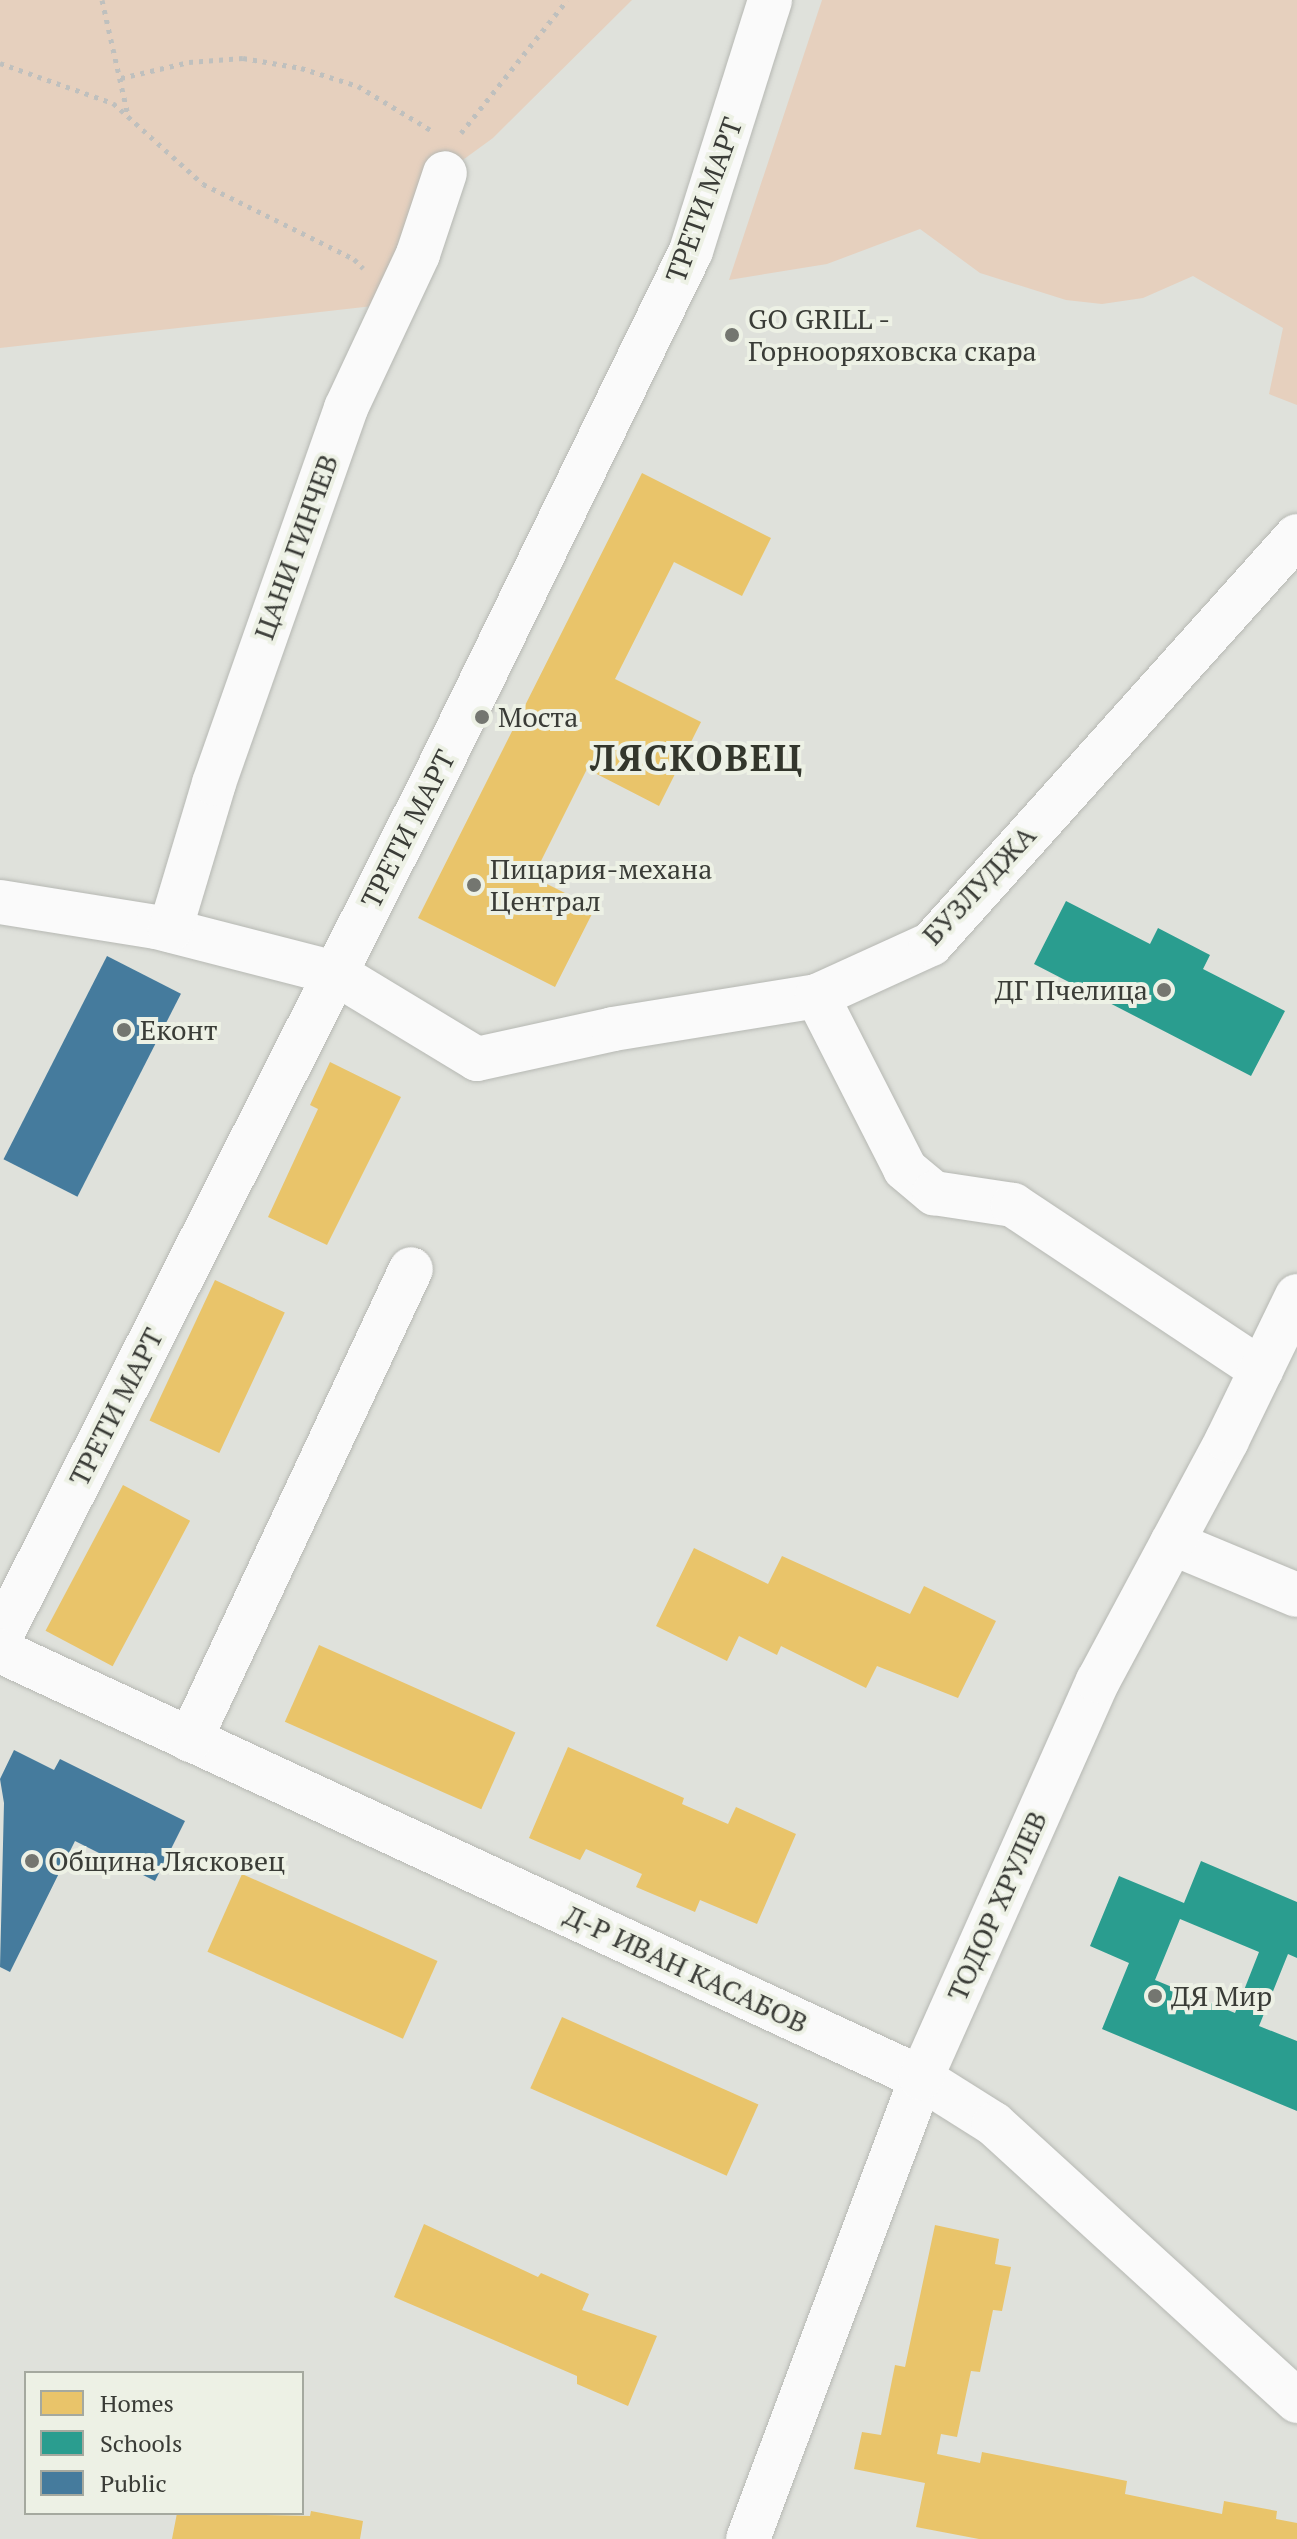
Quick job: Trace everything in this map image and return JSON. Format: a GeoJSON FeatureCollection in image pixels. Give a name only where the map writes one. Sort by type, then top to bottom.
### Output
{"type":"FeatureCollection","features":[{"type":"Feature","properties":{"kind":"street","name":"ТРЕТИ МАРТ"},"geometry":{"type":"LineString","coordinates":[[0,1638],[335,973],[691,251],[770,0]]}},
{"type":"Feature","properties":{"kind":"street","name":"ЦАНИ ГИНЧЕВ"},"geometry":{"type":"LineString","coordinates":[[170,930],[214,783],[346,408],[396,302],[451,160]]}},
{"type":"Feature","properties":{"kind":"street","name":"БУЗЛУДЖА"},"geometry":{"type":"LineString","coordinates":[[335,973],[477,1059],[613,1029],[817,996],[931,944],[1297,536]]}},
{"type":"Feature","properties":{"kind":"street"},"geometry":{"type":"LineString","coordinates":[[0,902],[170,930],[335,973]]}},
{"type":"Feature","properties":{"kind":"street"},"geometry":{"type":"LineString","coordinates":[[817,996],[905,1169],[934,1193],[1013,1205],[1261,1370]]}},
{"type":"Feature","properties":{"kind":"street"},"geometry":{"type":"LineString","coordinates":[[190,1740],[411,1269]]}},
{"type":"Feature","properties":{"kind":"street","name":"ТОДОР ХРУЛЕВ"},"geometry":{"type":"LineString","coordinates":[[748,2539],[921,2078],[1098,1681],[1297,1296]]}},
{"type":"Feature","properties":{"kind":"street"},"geometry":{"type":"LineString","coordinates":[[1172,1543],[1297,1595]]}},
{"type":"Feature","properties":{"kind":"street","name":"Д-Р ИВАН КАСАБОВ"},"geometry":{"type":"LineString","coordinates":[[0,1651],[921,2078],[994,2124],[1297,2401]]}},
{"type":"Feature","properties":{"kind":"path"},"geometry":{"type":"LineString","coordinates":[[102,0],[128,116]]}},
{"type":"Feature","properties":{"kind":"path"},"geometry":{"type":"LineString","coordinates":[[121,78],[189,62],[243,58],[301,68],[358,86],[451,160],[463,127],[567,0]]}},
{"type":"Feature","properties":{"kind":"path"},"geometry":{"type":"LineString","coordinates":[[0,63],[113,103],[203,184],[354,259],[396,302]]}},
{"type":"Feature","properties":{"kind":"shaded area"},"geometry":{"type":"Polygon","coordinates":[[[0,0],[632,0],[493,138],[438,178],[373,306],[0,348],[0,0]]]}},
{"type":"Feature","properties":{"kind":"shaded area"},"geometry":{"type":"Polygon","coordinates":[[[822,0],[1297,0],[1297,405],[1269,394],[1283,328],[1193,276],[1143,298],[1102,304],[1066,300],[980,273],[920,229],[827,264],[729,280],[822,0]]]}},
{"type":"Feature","properties":{"kind":"building: Homes"},"geometry":{"type":"Polygon","coordinates":[[[642,473],[771,538],[742,596],[674,562],[615,679],[701,722],[659,806],[587,769],[533,877],[595,908],[555,987],[418,918],[642,473]]]}},
{"type":"Feature","properties":{"kind":"building: Homes"},"geometry":{"type":"Polygon","coordinates":[[[330,1062],[401,1097],[327,1245],[268,1217],[318,1109],[310,1105],[330,1062]]]}},
{"type":"Feature","properties":{"kind":"building: Homes"},"geometry":{"type":"Polygon","coordinates":[[[215,1280],[285,1313],[219,1453],[149,1420],[215,1280]]]}},
{"type":"Feature","properties":{"kind":"building: Homes"},"geometry":{"type":"Polygon","coordinates":[[[123,1485],[190,1521],[113,1666],[46,1631],[123,1485]]]}},
{"type":"Feature","properties":{"kind":"building: Homes"},"geometry":{"type":"Polygon","coordinates":[[[694,1548],[768,1584],[782,1556],[910,1614],[924,1586],[996,1621],[958,1698],[877,1666],[866,1688],[781,1646],[777,1655],[739,1636],[727,1661],[656,1626],[694,1548]]]}},
{"type":"Feature","properties":{"kind":"building: Homes"},"geometry":{"type":"Polygon","coordinates":[[[319,1645],[515,1732],[481,1809],[285,1722],[319,1645]]]}},
{"type":"Feature","properties":{"kind":"building: Homes"},"geometry":{"type":"Polygon","coordinates":[[[568,1747],[684,1798],[682,1804],[728,1824],[736,1807],[796,1834],[757,1924],[700,1900],[695,1912],[636,1887],[642,1874],[586,1849],[580,1860],[529,1838],[568,1747]]]}},
{"type":"Feature","properties":{"kind":"building: Homes"},"geometry":{"type":"Polygon","coordinates":[[[242,1874],[437,1961],[403,2039],[207,1952],[242,1874]]]}},
{"type":"Feature","properties":{"kind":"building: Homes"},"geometry":{"type":"Polygon","coordinates":[[[562,2017],[758,2104],[727,2176],[530,2088],[562,2017]]]}},
{"type":"Feature","properties":{"kind":"building: Homes"},"geometry":{"type":"Polygon","coordinates":[[[424,2224],[538,2277],[541,2273],[589,2294],[582,2310],[657,2336],[628,2406],[577,2384],[577,2376],[394,2297],[424,2224]]]}},
{"type":"Feature","properties":{"kind":"building: Homes"},"geometry":{"type":"Polygon","coordinates":[[[935,2225],[999,2239],[995,2264],[1011,2267],[1002,2311],[993,2310],[980,2372],[971,2371],[957,2437],[941,2434],[937,2454],[980,2463],[982,2452],[1127,2481],[1125,2494],[1222,2514],[1224,2501],[1277,2511],[1276,2519],[1297,2523],[1297,2539],[979,2539],[916,2527],[925,2483],[854,2469],[862,2432],[881,2435],[895,2365],[905,2367],[935,2225]]]}},
{"type":"Feature","properties":{"kind":"building: Homes"},"geometry":{"type":"Polygon","coordinates":[[[311,2511],[363,2521],[360,2539],[172,2539],[177,2515],[310,2516],[311,2511]]]}},
{"type":"Feature","properties":{"kind":"building: Schools","name":"ДГ Пчелица"},"geometry":{"type":"Polygon","coordinates":[[[1066,901],[1150,944],[1158,928],[1210,955],[1203,969],[1285,1011],[1251,1076],[1034,964],[1066,901]]]}},
{"type":"Feature","properties":{"kind":"building: Schools","name":"ДЯ Мир"},"geometry":{"type":"Polygon","coordinates":[[[1201,1861],[1297,1902],[1297,1958],[1288,1954],[1259,2026],[1297,2041],[1297,2111],[1102,2029],[1129,1963],[1090,1946],[1119,1876],[1184,1903],[1201,1861]],[[1180,1919],[1155,1980],[1235,2013],[1259,1952],[1180,1919]]]}},
{"type":"Feature","properties":{"kind":"building: Public"},"geometry":{"type":"Polygon","coordinates":[[[107,956],[181,994],[77,1197],[3,1159],[107,956]]]}},
{"type":"Feature","properties":{"kind":"building: Public","name":"Община Лясковец"},"geometry":{"type":"Polygon","coordinates":[[[14,1750],[54,1770],[60,1759],[185,1821],[155,1881],[75,1841],[10,1972],[0,1967],[4,1803],[0,1779],[14,1750]]]}},
{"type":"Feature","properties":{"kind":"place","name":"GO GRILL - Горнооряховска скара"},"geometry":{"type":"Point","coordinates":[732,335]}},
{"type":"Feature","properties":{"kind":"place","name":"Моста"},"geometry":{"type":"Point","coordinates":[482,717]}},
{"type":"Feature","properties":{"kind":"place","name":"Пицария-механа Централ"},"geometry":{"type":"Point","coordinates":[474,885]}},
{"type":"Feature","properties":{"kind":"place","name":"ДГ Пчелица"},"geometry":{"type":"Point","coordinates":[1164,990]}},
{"type":"Feature","properties":{"kind":"place","name":"Еконт"},"geometry":{"type":"Point","coordinates":[124,1030]}},
{"type":"Feature","properties":{"kind":"place","name":"Община Лясковец"},"geometry":{"type":"Point","coordinates":[32,1861]}},
{"type":"Feature","properties":{"kind":"place","name":"ДЯ Мир"},"geometry":{"type":"Point","coordinates":[1155,1996]}},
{"type":"Feature","properties":{"kind":"district","name":"ЛЯСКОВЕЦ"},"geometry":{"type":"Point","coordinates":[697,758]}}]}
